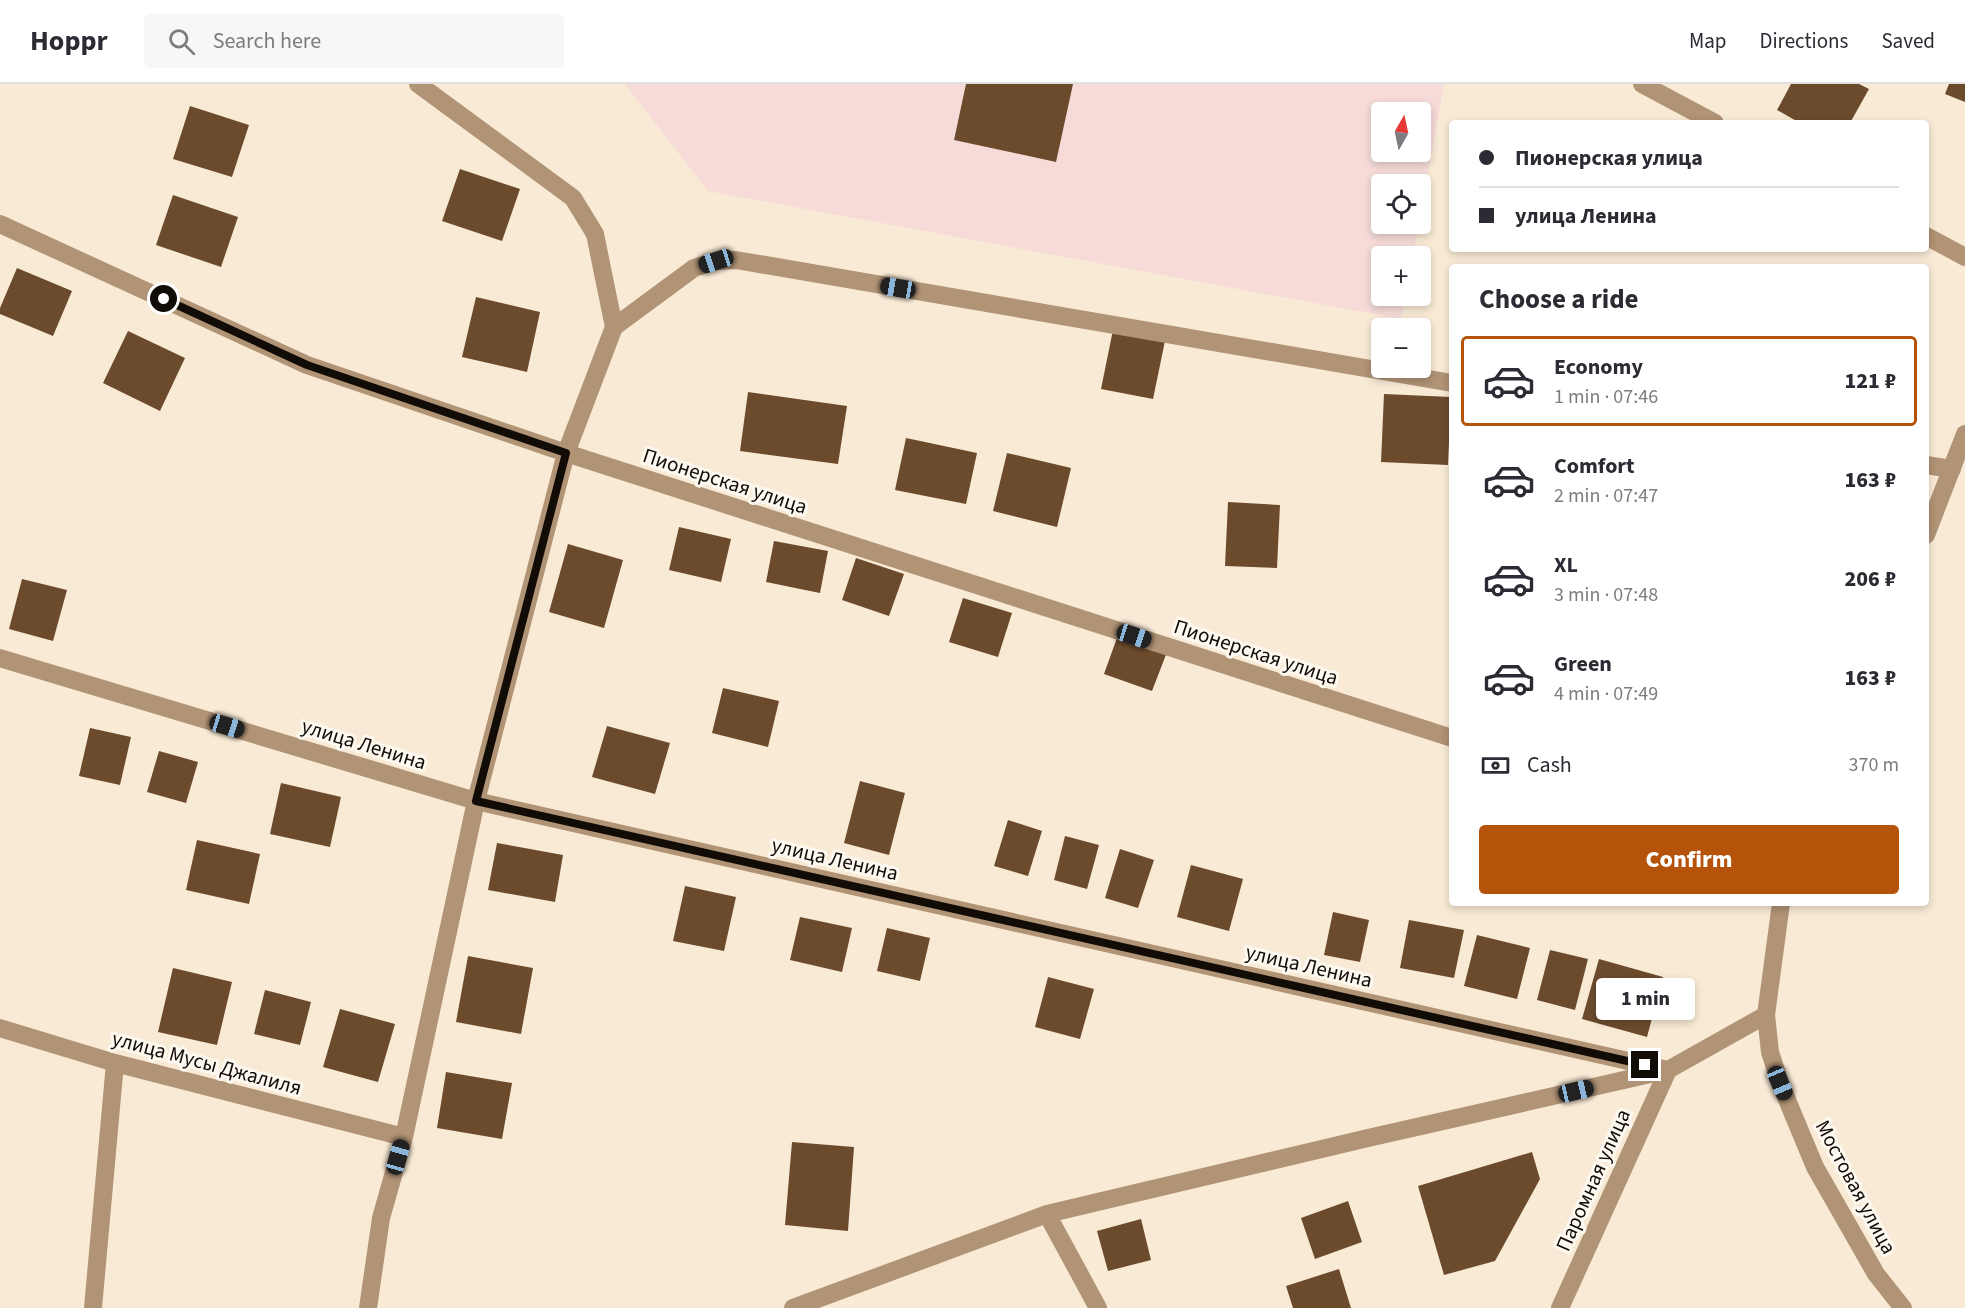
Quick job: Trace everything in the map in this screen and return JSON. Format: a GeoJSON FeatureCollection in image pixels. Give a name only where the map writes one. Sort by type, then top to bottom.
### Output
{"type":"FeatureCollection","features":[{"type":"Feature","properties":{"kind":"street"},"geometry":{"type":"LineString","coordinates":[[368,1308],[381,1218],[404,1137],[476,801],[566,453],[614,327],[595,234],[573,198],[418,84]]}},
{"type":"Feature","properties":{"kind":"street"},"geometry":{"type":"LineString","coordinates":[[1642,84],[1709,120]]}},
{"type":"Feature","properties":{"kind":"street","name":"Пионерская улица"},"geometry":{"type":"LineString","coordinates":[[0,224],[307,365],[566,453],[1449,737]]}},
{"type":"Feature","properties":{"kind":"street"},"geometry":{"type":"LineString","coordinates":[[1929,238],[1965,257]]}},
{"type":"Feature","properties":{"kind":"street"},"geometry":{"type":"LineString","coordinates":[[614,327],[694,268],[716,261],[736,260],[1449,382]]}},
{"type":"Feature","properties":{"kind":"street"},"geometry":{"type":"LineString","coordinates":[[1929,526],[1965,434]]}},
{"type":"Feature","properties":{"kind":"street"},"geometry":{"type":"LineString","coordinates":[[1929,465],[1952,469]]}},
{"type":"Feature","properties":{"kind":"street","name":"улица Ленина"},"geometry":{"type":"LineString","coordinates":[[0,658],[476,801],[1668,1070]]}},
{"type":"Feature","properties":{"kind":"street","name":"Мостовая улица"},"geometry":{"type":"LineString","coordinates":[[1781,906],[1767,1016],[1773,1062],[1815,1167],[1876,1274],[1903,1308]]}},
{"type":"Feature","properties":{"kind":"street"},"geometry":{"type":"LineString","coordinates":[[793,1308],[1047,1214],[1668,1070],[1767,1016]]}},
{"type":"Feature","properties":{"kind":"street","name":"улица Мусы Джалиля"},"geometry":{"type":"LineString","coordinates":[[0,1028],[115,1063],[404,1137]]}},
{"type":"Feature","properties":{"kind":"street"},"geometry":{"type":"LineString","coordinates":[[93,1308],[115,1063]]}},
{"type":"Feature","properties":{"kind":"street","name":"Паромная улица"},"geometry":{"type":"LineString","coordinates":[[1560,1308],[1668,1070]]}},
{"type":"Feature","properties":{"kind":"street"},"geometry":{"type":"LineString","coordinates":[[1047,1214],[1098,1308]]}},
{"type":"Feature","properties":{"kind":"shaded area"},"geometry":{"type":"Polygon","coordinates":[[[625,84],[1444,84],[1431,157],[1431,102],[1371,102],[1371,162],[1430,162],[1428,174],[1371,174],[1371,234],[1417,234],[1415,246],[1371,246],[1371,306],[1403,306],[1401,318],[708,191],[625,84]]]}},
{"type":"Feature","properties":{"kind":"building"},"geometry":{"type":"Polygon","coordinates":[[[966,84],[1073,84],[1056,162],[954,140],[966,84]]]}},
{"type":"Feature","properties":{"kind":"building"},"geometry":{"type":"Polygon","coordinates":[[[1791,84],[1859,84],[1869,89],[1852,120],[1795,120],[1777,110],[1791,84]]]}},
{"type":"Feature","properties":{"kind":"building"},"geometry":{"type":"Polygon","coordinates":[[[1949,84],[1965,84],[1965,102],[1945,94],[1949,84]]]}},
{"type":"Feature","properties":{"kind":"building"},"geometry":{"type":"Polygon","coordinates":[[[190,106],[249,125],[232,177],[173,159],[190,106]]]}},
{"type":"Feature","properties":{"kind":"building"},"geometry":{"type":"Polygon","coordinates":[[[460,169],[520,189],[502,241],[442,221],[460,169]]]}},
{"type":"Feature","properties":{"kind":"building"},"geometry":{"type":"Polygon","coordinates":[[[173,195],[238,217],[221,267],[156,245],[173,195]]]}},
{"type":"Feature","properties":{"kind":"building"},"geometry":{"type":"Polygon","coordinates":[[[17,268],[72,291],[53,336],[0,314],[0,308],[17,268]]]}},
{"type":"Feature","properties":{"kind":"building"},"geometry":{"type":"Polygon","coordinates":[[[476,297],[540,312],[527,372],[462,357],[476,297]]]}},
{"type":"Feature","properties":{"kind":"building"},"geometry":{"type":"Polygon","coordinates":[[[1114,325],[1166,336],[1153,399],[1101,389],[1114,325]]]}},
{"type":"Feature","properties":{"kind":"building"},"geometry":{"type":"Polygon","coordinates":[[[128,331],[185,358],[160,411],[103,383],[128,331]]]}},
{"type":"Feature","properties":{"kind":"building"},"geometry":{"type":"Polygon","coordinates":[[[748,392],[847,406],[838,464],[740,451],[748,392]]]}},
{"type":"Feature","properties":{"kind":"building"},"geometry":{"type":"Polygon","coordinates":[[[1384,394],[1449,397],[1448,465],[1381,462],[1384,394]]]}},
{"type":"Feature","properties":{"kind":"building"},"geometry":{"type":"Polygon","coordinates":[[[906,438],[977,453],[966,504],[895,490],[906,438]]]}},
{"type":"Feature","properties":{"kind":"building"},"geometry":{"type":"Polygon","coordinates":[[[1007,453],[1071,468],[1057,527],[993,511],[1007,453]]]}},
{"type":"Feature","properties":{"kind":"building"},"geometry":{"type":"Polygon","coordinates":[[[1228,502],[1280,505],[1277,568],[1225,566],[1228,502]]]}},
{"type":"Feature","properties":{"kind":"building"},"geometry":{"type":"Polygon","coordinates":[[[679,527],[731,539],[721,582],[669,570],[679,527]]]}},
{"type":"Feature","properties":{"kind":"building"},"geometry":{"type":"Polygon","coordinates":[[[774,541],[828,551],[820,593],[766,582],[774,541]]]}},
{"type":"Feature","properties":{"kind":"building"},"geometry":{"type":"Polygon","coordinates":[[[568,544],[623,560],[604,628],[549,612],[568,544]]]}},
{"type":"Feature","properties":{"kind":"building"},"geometry":{"type":"Polygon","coordinates":[[[856,558],[904,574],[889,616],[842,600],[856,558]]]}},
{"type":"Feature","properties":{"kind":"building"},"geometry":{"type":"Polygon","coordinates":[[[22,579],[67,590],[53,641],[9,629],[22,579]]]}},
{"type":"Feature","properties":{"kind":"building"},"geometry":{"type":"Polygon","coordinates":[[[963,598],[1012,613],[998,657],[949,642],[963,598]]]}},
{"type":"Feature","properties":{"kind":"building"},"geometry":{"type":"Polygon","coordinates":[[[1118,635],[1167,652],[1152,691],[1104,674],[1118,635]]]}},
{"type":"Feature","properties":{"kind":"building"},"geometry":{"type":"Polygon","coordinates":[[[723,688],[779,701],[768,747],[712,733],[723,688]]]}},
{"type":"Feature","properties":{"kind":"building"},"geometry":{"type":"Polygon","coordinates":[[[607,726],[670,743],[655,794],[592,777],[607,726]]]}},
{"type":"Feature","properties":{"kind":"building"},"geometry":{"type":"Polygon","coordinates":[[[90,728],[131,737],[120,785],[79,776],[90,728]]]}},
{"type":"Feature","properties":{"kind":"building"},"geometry":{"type":"Polygon","coordinates":[[[159,751],[198,762],[186,803],[147,792],[159,751]]]}},
{"type":"Feature","properties":{"kind":"building"},"geometry":{"type":"Polygon","coordinates":[[[860,781],[905,793],[889,855],[844,843],[860,781]]]}},
{"type":"Feature","properties":{"kind":"building"},"geometry":{"type":"Polygon","coordinates":[[[281,783],[341,797],[330,847],[270,834],[281,783]]]}},
{"type":"Feature","properties":{"kind":"building"},"geometry":{"type":"Polygon","coordinates":[[[1008,820],[1042,831],[1028,876],[994,866],[1008,820]]]}},
{"type":"Feature","properties":{"kind":"building"},"geometry":{"type":"Polygon","coordinates":[[[1065,836],[1099,845],[1087,889],[1054,880],[1065,836]]]}},
{"type":"Feature","properties":{"kind":"building"},"geometry":{"type":"Polygon","coordinates":[[[197,840],[260,854],[249,904],[186,890],[197,840]]]}},
{"type":"Feature","properties":{"kind":"building"},"geometry":{"type":"Polygon","coordinates":[[[497,843],[563,855],[555,902],[488,890],[497,843]]]}},
{"type":"Feature","properties":{"kind":"building"},"geometry":{"type":"Polygon","coordinates":[[[1120,849],[1154,860],[1138,908],[1105,898],[1120,849]]]}},
{"type":"Feature","properties":{"kind":"building"},"geometry":{"type":"Polygon","coordinates":[[[1191,865],[1243,879],[1229,931],[1177,917],[1191,865]]]}},
{"type":"Feature","properties":{"kind":"building"},"geometry":{"type":"Polygon","coordinates":[[[685,886],[736,897],[724,951],[673,941],[685,886]]]}},
{"type":"Feature","properties":{"kind":"building"},"geometry":{"type":"Polygon","coordinates":[[[1333,912],[1369,920],[1360,962],[1324,955],[1333,912]]]}},
{"type":"Feature","properties":{"kind":"building"},"geometry":{"type":"Polygon","coordinates":[[[800,917],[852,928],[842,972],[790,960],[800,917]]]}},
{"type":"Feature","properties":{"kind":"building"},"geometry":{"type":"Polygon","coordinates":[[[1409,920],[1464,930],[1454,978],[1400,968],[1409,920]]]}},
{"type":"Feature","properties":{"kind":"building"},"geometry":{"type":"Polygon","coordinates":[[[887,928],[930,938],[920,981],[877,971],[887,928]]]}},
{"type":"Feature","properties":{"kind":"building"},"geometry":{"type":"Polygon","coordinates":[[[1477,935],[1530,948],[1517,999],[1464,986],[1477,935]]]}},
{"type":"Feature","properties":{"kind":"building"},"geometry":{"type":"Polygon","coordinates":[[[1550,950],[1588,959],[1575,1010],[1537,1000],[1550,950]]]}},
{"type":"Feature","properties":{"kind":"building"},"geometry":{"type":"Polygon","coordinates":[[[468,956],[533,968],[521,1034],[456,1022],[468,956]]]}},
{"type":"Feature","properties":{"kind":"building"},"geometry":{"type":"Polygon","coordinates":[[[1599,959],[1663,977],[1647,1037],[1582,1019],[1599,959]]]}},
{"type":"Feature","properties":{"kind":"building"},"geometry":{"type":"Polygon","coordinates":[[[173,968],[232,982],[217,1045],[158,1032],[173,968]]]}},
{"type":"Feature","properties":{"kind":"building"},"geometry":{"type":"Polygon","coordinates":[[[1048,977],[1094,989],[1080,1039],[1035,1027],[1048,977]]]}},
{"type":"Feature","properties":{"kind":"building"},"geometry":{"type":"Polygon","coordinates":[[[265,990],[311,1002],[300,1045],[254,1034],[265,990]]]}},
{"type":"Feature","properties":{"kind":"building"},"geometry":{"type":"Polygon","coordinates":[[[340,1009],[395,1024],[378,1082],[323,1067],[340,1009]]]}},
{"type":"Feature","properties":{"kind":"building"},"geometry":{"type":"Polygon","coordinates":[[[446,1072],[512,1083],[502,1139],[437,1128],[446,1072]]]}},
{"type":"Feature","properties":{"kind":"building"},"geometry":{"type":"Polygon","coordinates":[[[792,1142],[854,1147],[848,1231],[785,1225],[792,1142]]]}},
{"type":"Feature","properties":{"kind":"building"},"geometry":{"type":"Polygon","coordinates":[[[1532,1152],[1540,1179],[1495,1261],[1444,1275],[1418,1186],[1532,1152]]]}},
{"type":"Feature","properties":{"kind":"building"},"geometry":{"type":"Polygon","coordinates":[[[1348,1201],[1362,1242],[1315,1259],[1301,1218],[1348,1201]]]}},
{"type":"Feature","properties":{"kind":"building"},"geometry":{"type":"Polygon","coordinates":[[[1141,1219],[1151,1260],[1108,1271],[1097,1231],[1141,1219]]]}},
{"type":"Feature","properties":{"kind":"building"},"geometry":{"type":"Polygon","coordinates":[[[1339,1269],[1351,1308],[1293,1308],[1286,1286],[1339,1269]]]}},
{"type":"Feature","properties":{"kind":"route"},"geometry":{"type":"LineString","coordinates":[[164,299],[307,365],[566,453],[476,801],[1645,1065]]}}]}
